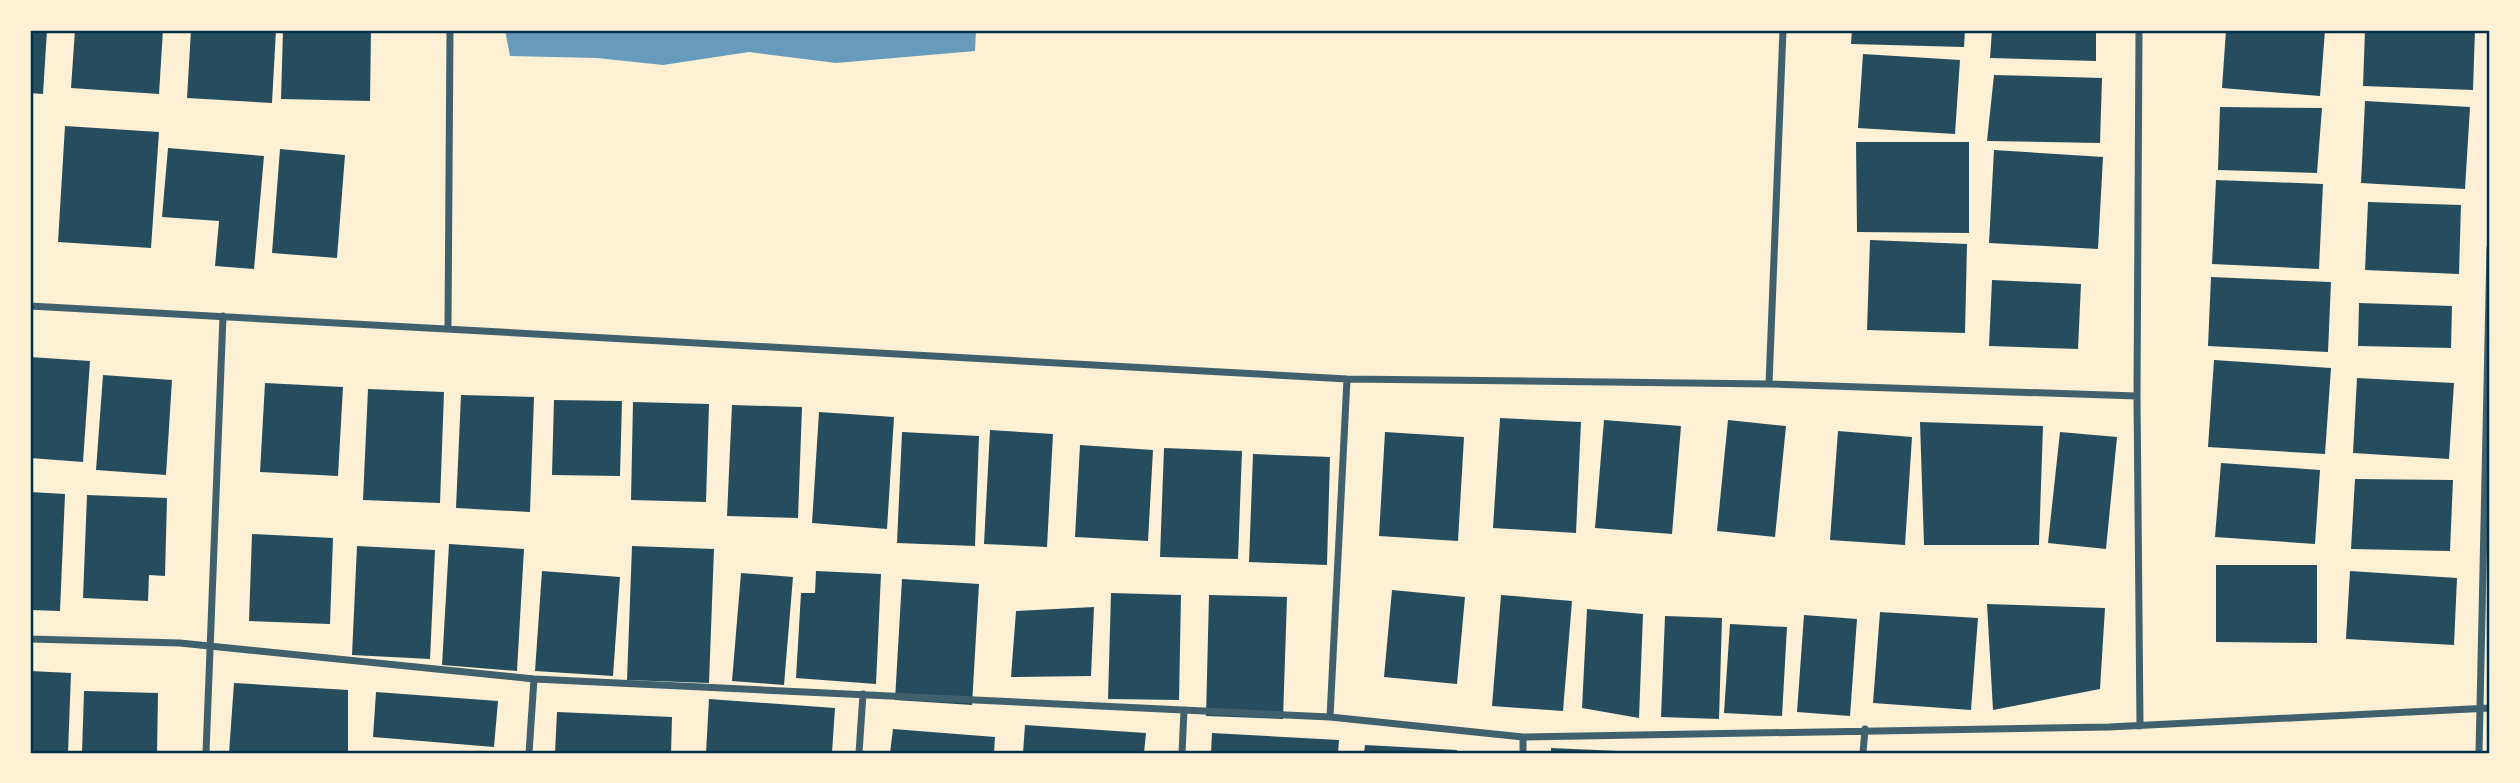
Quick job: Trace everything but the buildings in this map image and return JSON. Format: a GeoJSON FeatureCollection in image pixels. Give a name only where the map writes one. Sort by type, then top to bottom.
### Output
{"type":"FeatureCollection","features":[{"type":"Feature","properties":{"kind":"street"},"geometry":{"type":"LineString","coordinates":[[448,327],[450,30]]}},
{"type":"Feature","properties":{"kind":"street"},"geometry":{"type":"LineString","coordinates":[[1769,384],[1783,30]]}},
{"type":"Feature","properties":{"kind":"street"},"geometry":{"type":"LineString","coordinates":[[2139,30],[2137,396],[2140,726]]}},
{"type":"Feature","properties":{"kind":"street"},"geometry":{"type":"LineString","coordinates":[[2479,753],[2490,248]]}},
{"type":"Feature","properties":{"kind":"street"},"geometry":{"type":"LineString","coordinates":[[30,306],[448,327],[1347,379],[1769,384],[2137,396]]}},
{"type":"Feature","properties":{"kind":"street"},"geometry":{"type":"LineString","coordinates":[[206,753],[223,316]]}},
{"type":"Feature","properties":{"kind":"street"},"geometry":{"type":"LineString","coordinates":[[1330,717],[1347,379]]}},
{"type":"Feature","properties":{"kind":"street"},"geometry":{"type":"LineString","coordinates":[[30,639],[210,647],[534,679],[1330,717],[1523,737],[2140,726],[2490,708]]}},
{"type":"Feature","properties":{"kind":"street"},"geometry":{"type":"LineString","coordinates":[[529,753],[534,679]]}},
{"type":"Feature","properties":{"kind":"street"},"geometry":{"type":"LineString","coordinates":[[859,753],[863,694]]}},
{"type":"Feature","properties":{"kind":"street"},"geometry":{"type":"LineString","coordinates":[[1182,753],[1184,710]]}},
{"type":"Feature","properties":{"kind":"street"},"geometry":{"type":"LineString","coordinates":[[1863,753],[1865,729]]}},
{"type":"Feature","properties":{"kind":"street"},"geometry":{"type":"LineString","coordinates":[[1523,737],[1523,753]]}},
{"type":"Feature","properties":{"kind":"water"},"geometry":{"type":"Polygon","coordinates":[[[505,30],[976,30],[975,51],[836,63],[749,52],[663,65],[597,58],[510,56],[505,30]]]}}]}
